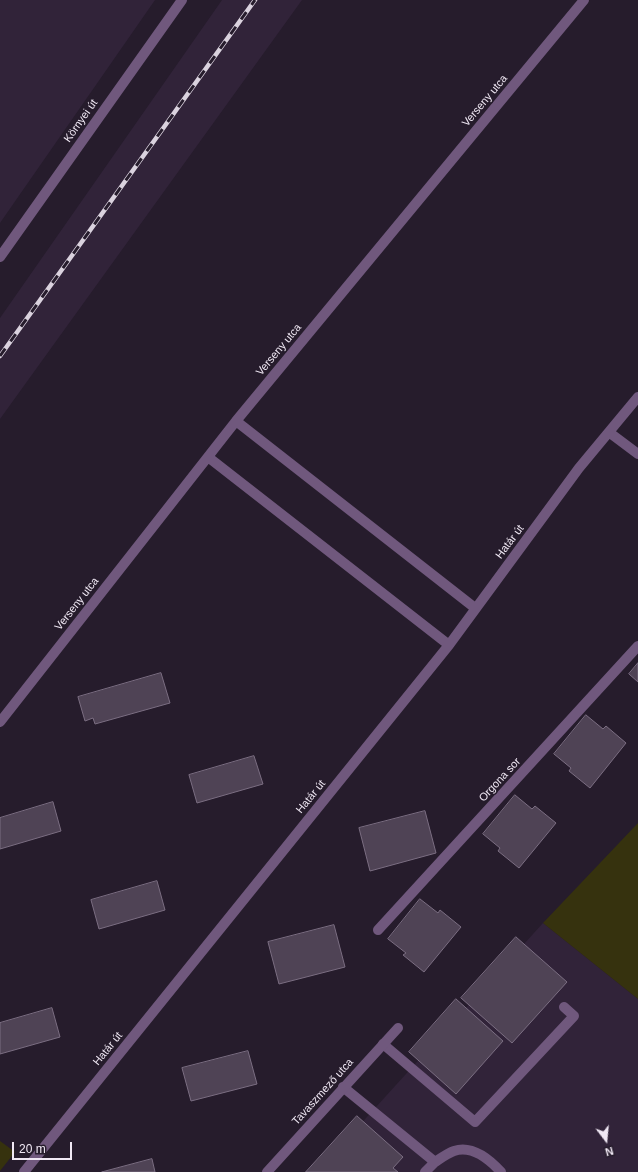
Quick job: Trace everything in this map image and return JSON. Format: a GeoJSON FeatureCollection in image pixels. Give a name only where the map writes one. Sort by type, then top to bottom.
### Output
{"type":"FeatureCollection","features":[{"type":"Feature","properties":{"kind":"street","name":"Környei út"},"geometry":{"type":"LineString","coordinates":[[0,256],[182,0]]}},
{"type":"Feature","properties":{"kind":"street","name":"Verseny utca"},"geometry":{"type":"LineString","coordinates":[[0,722],[236,421],[584,0]]}},
{"type":"Feature","properties":{"kind":"street","name":"Határ út"},"geometry":{"type":"LineString","coordinates":[[24,1172],[449,645],[579,468],[638,397]]}},
{"type":"Feature","properties":{"kind":"street"},"geometry":{"type":"LineString","coordinates":[[236,421],[475,608]]}},
{"type":"Feature","properties":{"kind":"street"},"geometry":{"type":"LineString","coordinates":[[610,432],[638,454]]}},
{"type":"Feature","properties":{"kind":"street"},"geometry":{"type":"LineString","coordinates":[[208,457],[449,645]]}},
{"type":"Feature","properties":{"kind":"street","name":"Orgona sor"},"geometry":{"type":"LineString","coordinates":[[378,930],[638,646]]}},
{"type":"Feature","properties":{"kind":"street"},"geometry":{"type":"LineString","coordinates":[[383,1044],[475,1122],[574,1016],[564,1007]]}},
{"type":"Feature","properties":{"kind":"street","name":"Tavaszmező utca"},"geometry":{"type":"LineString","coordinates":[[267,1172],[398,1028]]}},
{"type":"Feature","properties":{"kind":"street"},"geometry":{"type":"LineString","coordinates":[[343,1087],[435,1162]]}},
{"type":"Feature","properties":{"kind":"street"},"geometry":{"type":"LineString","coordinates":[[425,1172],[435,1162],[455,1150],[471,1151],[489,1159],[501,1172]]}},
{"type":"Feature","properties":{"kind":"shaded area"},"geometry":{"type":"Polygon","coordinates":[[[0,0],[155,0],[0,223],[0,0]]]}},
{"type":"Feature","properties":{"kind":"shaded area"},"geometry":{"type":"Polygon","coordinates":[[[222,0],[302,0],[0,419],[0,318],[222,0]]]}},
{"type":"Feature","properties":{"kind":"shaded area"},"geometry":{"type":"Polygon","coordinates":[[[638,823],[638,999],[543,923],[638,823]]]}},
{"type":"Feature","properties":{"kind":"shaded area"},"geometry":{"type":"Polygon","coordinates":[[[543,923],[638,999],[638,1172],[317,1172],[543,923]]]}},
{"type":"Feature","properties":{"kind":"shaded area"},"geometry":{"type":"Polygon","coordinates":[[[0,1141],[15,1152],[0,1171],[0,1141]]]}},
{"type":"Feature","properties":{"kind":"building"},"geometry":{"type":"Polygon","coordinates":[[[638,663],[638,682],[629,674],[638,663]]]}},
{"type":"Feature","properties":{"kind":"building"},"geometry":{"type":"Polygon","coordinates":[[[161,673],[170,703],[95,724],[93,718],[85,721],[78,697],[161,673]]]}},
{"type":"Feature","properties":{"kind":"building"},"geometry":{"type":"Polygon","coordinates":[[[586,715],[603,729],[606,726],[626,743],[590,788],[569,771],[571,768],[554,754],[586,715]]]}},
{"type":"Feature","properties":{"kind":"building"},"geometry":{"type":"Polygon","coordinates":[[[254,756],[263,784],[197,803],[189,775],[254,756]]]}},
{"type":"Feature","properties":{"kind":"building"},"geometry":{"type":"Polygon","coordinates":[[[515,795],[532,809],[535,806],[556,823],[519,868],[498,851],[500,848],[483,834],[515,795]]]}},
{"type":"Feature","properties":{"kind":"building"},"geometry":{"type":"Polygon","coordinates":[[[53,802],[61,831],[0,849],[0,818],[53,802]]]}},
{"type":"Feature","properties":{"kind":"building"},"geometry":{"type":"Polygon","coordinates":[[[425,811],[436,853],[370,871],[359,828],[425,811]]]}},
{"type":"Feature","properties":{"kind":"building"},"geometry":{"type":"Polygon","coordinates":[[[157,881],[165,910],[99,929],[91,900],[157,881]]]}},
{"type":"Feature","properties":{"kind":"building"},"geometry":{"type":"Polygon","coordinates":[[[420,899],[438,913],[440,910],[461,927],[424,972],[403,955],[406,953],[388,939],[420,899]]]}},
{"type":"Feature","properties":{"kind":"building"},"geometry":{"type":"Polygon","coordinates":[[[334,925],[345,967],[279,984],[268,942],[334,925]]]}},
{"type":"Feature","properties":{"kind":"building"},"geometry":{"type":"Polygon","coordinates":[[[516,937],[567,982],[512,1043],[461,998],[516,937]]]}},
{"type":"Feature","properties":{"kind":"building"},"geometry":{"type":"Polygon","coordinates":[[[456,999],[503,1041],[456,1094],[409,1052],[456,999]]]}},
{"type":"Feature","properties":{"kind":"building"},"geometry":{"type":"Polygon","coordinates":[[[52,1008],[60,1037],[0,1054],[0,1023],[52,1008]]]}},
{"type":"Feature","properties":{"kind":"building"},"geometry":{"type":"Polygon","coordinates":[[[248,1051],[257,1084],[191,1101],[182,1068],[248,1051]]]}},
{"type":"Feature","properties":{"kind":"building"},"geometry":{"type":"Polygon","coordinates":[[[357,1116],[403,1157],[393,1168],[398,1172],[306,1172],[357,1116]]]}},
{"type":"Feature","properties":{"kind":"building"},"geometry":{"type":"Polygon","coordinates":[[[152,1159],[155,1172],[102,1172],[152,1159]]]}},
{"type":"Feature","properties":{"kind":"railway"},"geometry":{"type":"LineString","coordinates":[[0,356],[255,0]]}}]}
